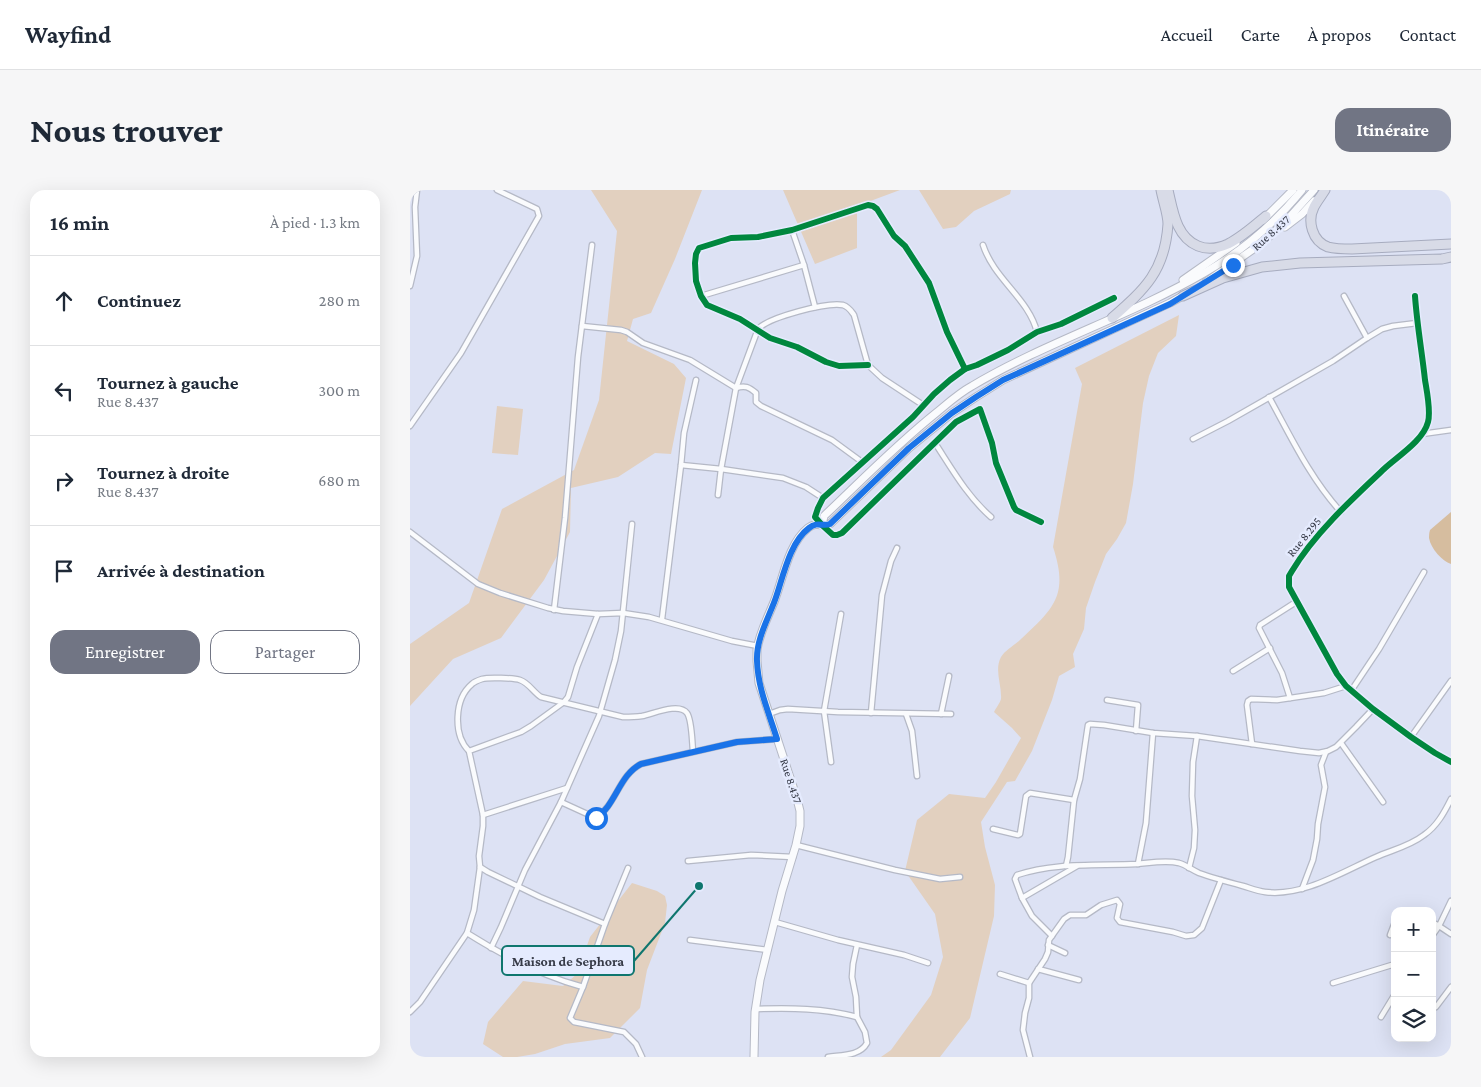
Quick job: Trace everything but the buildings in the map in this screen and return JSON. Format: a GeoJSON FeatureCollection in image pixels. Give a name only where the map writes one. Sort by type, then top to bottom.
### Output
{"type":"FeatureCollection","features":[{"type":"Feature","properties":{"kind":"highway"},"geometry":{"type":"LineString","coordinates":[[1112,318],[1140,293],[1155,273],[1164,250],[1168,223],[1161,190]]}},
{"type":"Feature","properties":{"kind":"highway"},"geometry":{"type":"LineString","coordinates":[[1168,190],[1178,226],[1192,243],[1204,248],[1216,248],[1226,245],[1266,216]]}},
{"type":"Feature","properties":{"kind":"highway"},"geometry":{"type":"LineString","coordinates":[[1324,190],[1314,207],[1310,221],[1313,232],[1318,240],[1326,246],[1337,249],[1451,244]]}},
{"type":"Feature","properties":{"kind":"highway"},"geometry":{"type":"LineString","coordinates":[[1183,296],[1223,278],[1262,267],[1300,263],[1442,259],[1451,257]]}},
{"type":"Feature","properties":{"kind":"main road"},"geometry":{"type":"LineString","coordinates":[[1164,294],[1232,246],[1292,190]]}},
{"type":"Feature","properties":{"kind":"main road","name":"Rue 8.437"},"geometry":{"type":"LineString","coordinates":[[822,525],[824,516],[902,442],[969,387],[1205,273],[1258,234],[1302,190]]}},
{"type":"Feature","properties":{"kind":"main road","name":"Rue 8.437"},"geometry":{"type":"LineString","coordinates":[[754,1057],[756,1009],[760,980],[800,826],[800,811],[759,683],[758,646],[784,569],[800,537],[815,524],[827,526],[830,524],[916,442],[952,413],[1003,380],[1170,304],[1183,296],[1233,265],[1262,243],[1286,221],[1314,190]]}},
{"type":"Feature","properties":{"kind":"main road"},"geometry":{"type":"LineString","coordinates":[[1262,243],[1302,214],[1324,190]]}},
{"type":"Feature","properties":{"kind":"street"},"geometry":{"type":"LineString","coordinates":[[410,286],[417,256],[415,207],[417,190]]}},
{"type":"Feature","properties":{"kind":"street"},"geometry":{"type":"LineString","coordinates":[[410,426],[462,353],[539,216],[537,209],[497,190]]}},
{"type":"Feature","properties":{"kind":"street"},"geometry":{"type":"LineString","coordinates":[[868,365],[834,365],[797,347],[770,338],[740,319],[707,305],[701,296],[696,281],[695,262],[699,248],[731,238],[758,237],[792,230],[868,205],[873,206],[877,209],[894,236],[905,246],[929,283],[947,332],[965,369]]}},
{"type":"Feature","properties":{"kind":"street"},"geometry":{"type":"LineString","coordinates":[[792,230],[815,307]]}},
{"type":"Feature","properties":{"kind":"street"},"geometry":{"type":"LineString","coordinates":[[554,610],[565,518],[577,366],[592,244]]}},
{"type":"Feature","properties":{"kind":"street"},"geometry":{"type":"LineString","coordinates":[[983,245],[990,264],[1028,310],[1037,332]]}},
{"type":"Feature","properties":{"kind":"street"},"geometry":{"type":"LineString","coordinates":[[701,296],[804,265]]}},
{"type":"Feature","properties":{"kind":"street"},"geometry":{"type":"LineString","coordinates":[[1344,296],[1367,338]]}},
{"type":"Feature","properties":{"kind":"street"},"geometry":{"type":"LineString","coordinates":[[1415,296],[1429,416],[1422,434]]}},
{"type":"Feature","properties":{"kind":"street"},"geometry":{"type":"LineString","coordinates":[[1041,522],[1016,510],[1014,507],[996,463],[992,442],[980,410],[956,422],[842,533],[833,535],[815,517],[824,498],[913,417],[950,380],[965,369],[1008,350],[1037,332],[1061,324],[1114,298]]}},
{"type":"Feature","properties":{"kind":"street"},"geometry":{"type":"LineString","coordinates":[[718,495],[720,469],[736,388],[758,329],[766,322],[815,307],[836,305],[850,309],[854,315],[868,365],[882,378],[923,405]]}},
{"type":"Feature","properties":{"kind":"street"},"geometry":{"type":"LineString","coordinates":[[1193,439],[1222,425],[1333,361],[1382,329],[1417,323]]}},
{"type":"Feature","properties":{"kind":"street"},"geometry":{"type":"LineString","coordinates":[[582,326],[627,332],[643,343],[690,360],[736,388]]}},
{"type":"Feature","properties":{"kind":"street"},"geometry":{"type":"LineString","coordinates":[[662,619],[684,433],[696,380]]}},
{"type":"Feature","properties":{"kind":"street"},"geometry":{"type":"LineString","coordinates":[[736,388],[744,385],[751,388],[756,393],[756,402],[761,406],[832,440],[862,462]]}},
{"type":"Feature","properties":{"kind":"street"},"geometry":{"type":"LineString","coordinates":[[1269,397],[1317,482],[1341,512]]}},
{"type":"Feature","properties":{"kind":"street"},"geometry":{"type":"LineString","coordinates":[[1422,434],[1451,430]]}},
{"type":"Feature","properties":{"kind":"street","name":"Rue 8.295"},"geometry":{"type":"LineString","coordinates":[[1422,434],[1384,469],[1311,545],[1289,576],[1289,587],[1337,674],[1346,686],[1411,738],[1451,762]]}},
{"type":"Feature","properties":{"kind":"street"},"geometry":{"type":"LineString","coordinates":[[935,443],[967,492],[991,517]]}},
{"type":"Feature","properties":{"kind":"street"},"geometry":{"type":"LineString","coordinates":[[681,465],[783,478],[806,487],[824,498]]}},
{"type":"Feature","properties":{"kind":"street"},"geometry":{"type":"LineString","coordinates":[[491,948],[502,928],[534,851],[561,802],[601,711],[615,660],[623,613],[632,524]]}},
{"type":"Feature","properties":{"kind":"street"},"geometry":{"type":"LineString","coordinates":[[410,534],[478,584],[500,593],[554,610],[598,614],[623,613],[662,619],[732,641],[758,646]]}},
{"type":"Feature","properties":{"kind":"street"},"geometry":{"type":"LineString","coordinates":[[871,713],[882,595],[896,548]]}},
{"type":"Feature","properties":{"kind":"street"},"geometry":{"type":"LineString","coordinates":[[1351,691],[1379,649],[1424,572]]}},
{"type":"Feature","properties":{"kind":"street"},"geometry":{"type":"LineString","coordinates":[[1290,698],[1282,672],[1259,628],[1296,602]]}},
{"type":"Feature","properties":{"kind":"street"},"geometry":{"type":"LineString","coordinates":[[469,751],[521,732],[564,702],[568,697],[577,667],[598,614]]}},
{"type":"Feature","properties":{"kind":"street"},"geometry":{"type":"LineString","coordinates":[[831,762],[824,711],[841,614]]}},
{"type":"Feature","properties":{"kind":"street"},"geometry":{"type":"LineString","coordinates":[[1233,671],[1270,648]]}},
{"type":"Feature","properties":{"kind":"street"},"geometry":{"type":"LineString","coordinates":[[941,714],[950,676]]}},
{"type":"Feature","properties":{"kind":"street"},"geometry":{"type":"LineString","coordinates":[[410,1012],[420,1002],[467,933],[474,910],[480,867],[479,856],[483,815],[469,751],[464,747],[460,736],[458,719],[462,698],[472,684],[482,679],[518,679],[525,682],[535,694],[541,697],[633,718],[677,708],[687,713],[694,751]]}},
{"type":"Feature","properties":{"kind":"street"},"geometry":{"type":"LineString","coordinates":[[1411,738],[1451,681]]}},
{"type":"Feature","properties":{"kind":"street"},"geometry":{"type":"LineString","coordinates":[[1252,744],[1247,705],[1251,699],[1277,700],[1324,693],[1346,686]]}},
{"type":"Feature","properties":{"kind":"street"},"geometry":{"type":"LineString","coordinates":[[1107,700],[1138,705],[1136,731]]}},
{"type":"Feature","properties":{"kind":"street"},"geometry":{"type":"LineString","coordinates":[[769,714],[788,709],[951,714]]}},
{"type":"Feature","properties":{"kind":"street"},"geometry":{"type":"LineString","coordinates":[[1066,866],[1074,800],[1080,779],[1089,724],[1153,733],[1197,736],[1300,752],[1319,753],[1326,752],[1341,743],[1373,709]]}},
{"type":"Feature","properties":{"kind":"street"},"geometry":{"type":"LineString","coordinates":[[906,714],[912,731],[917,776]]}},
{"type":"Feature","properties":{"kind":"street"},"geometry":{"type":"LineString","coordinates":[[1138,864],[1146,823],[1153,733]]}},
{"type":"Feature","properties":{"kind":"street"},"geometry":{"type":"LineString","coordinates":[[1189,868],[1194,848],[1195,830],[1192,796],[1193,762],[1197,736]]}},
{"type":"Feature","properties":{"kind":"street"},"geometry":{"type":"LineString","coordinates":[[561,802],[596,818],[634,768],[641,764],[737,742],[777,739]]}},
{"type":"Feature","properties":{"kind":"street"},"geometry":{"type":"LineString","coordinates":[[1341,743],[1383,802]]}},
{"type":"Feature","properties":{"kind":"street"},"geometry":{"type":"LineString","coordinates":[[1302,888],[1313,860],[1317,839],[1324,787],[1321,765],[1326,752]]}},
{"type":"Feature","properties":{"kind":"street"},"geometry":{"type":"LineString","coordinates":[[483,815],[567,788]]}},
{"type":"Feature","properties":{"kind":"street"},"geometry":{"type":"LineString","coordinates":[[993,829],[1020,834],[1027,794],[1074,800]]}},
{"type":"Feature","properties":{"kind":"street"},"geometry":{"type":"LineString","coordinates":[[1052,936],[1032,916],[1022,898],[1015,879],[1017,875],[1025,872],[1066,866],[1172,862],[1221,880],[1265,892],[1281,892],[1320,883],[1424,836],[1440,819],[1451,800]]}},
{"type":"Feature","properties":{"kind":"street"},"geometry":{"type":"LineString","coordinates":[[796,845],[895,870],[940,879],[960,877]]}},
{"type":"Feature","properties":{"kind":"street"},"geometry":{"type":"LineString","coordinates":[[688,861],[751,855],[793,857]]}},
{"type":"Feature","properties":{"kind":"street"},"geometry":{"type":"LineString","coordinates":[[1022,898],[1078,865]]}},
{"type":"Feature","properties":{"kind":"street"},"geometry":{"type":"LineString","coordinates":[[480,867],[540,897],[604,924]]}},
{"type":"Feature","properties":{"kind":"street"},"geometry":{"type":"LineString","coordinates":[[628,868],[604,924],[583,987],[570,1018],[574,1022],[624,1032],[636,1044],[642,1057]]}},
{"type":"Feature","properties":{"kind":"street"},"geometry":{"type":"LineString","coordinates":[[1030,1057],[1023,1030],[1029,998],[1029,982],[1045,959],[1052,936],[1064,919],[1070,915],[1086,915],[1101,905],[1117,900],[1120,904],[1118,918],[1120,922],[1186,936],[1194,935],[1202,928],[1221,880]]}},
{"type":"Feature","properties":{"kind":"street"},"geometry":{"type":"LineString","coordinates":[[1436,930],[1451,901]]}},
{"type":"Feature","properties":{"kind":"street"},"geometry":{"type":"LineString","coordinates":[[775,922],[928,963]]}},
{"type":"Feature","properties":{"kind":"street"},"geometry":{"type":"LineString","coordinates":[[1436,924],[1451,934]]}},
{"type":"Feature","properties":{"kind":"street"},"geometry":{"type":"LineString","coordinates":[[467,933],[491,948],[537,971],[583,987]]}},
{"type":"Feature","properties":{"kind":"street"},"geometry":{"type":"LineString","coordinates":[[690,940],[768,950]]}},
{"type":"Feature","properties":{"kind":"street"},"geometry":{"type":"LineString","coordinates":[[828,1057],[857,1053],[866,1046],[868,1040],[857,1017],[852,971],[857,945]]}},
{"type":"Feature","properties":{"kind":"street"},"geometry":{"type":"LineString","coordinates":[[1048,945],[1065,953]]}},
{"type":"Feature","properties":{"kind":"street"},"geometry":{"type":"LineString","coordinates":[[1333,983],[1391,965]]}},
{"type":"Feature","properties":{"kind":"street"},"geometry":{"type":"LineString","coordinates":[[1038,969],[1079,980]]}},
{"type":"Feature","properties":{"kind":"street"},"geometry":{"type":"LineString","coordinates":[[1000,974],[1029,982]]}},
{"type":"Feature","properties":{"kind":"street"},"geometry":{"type":"LineString","coordinates":[[1436,1007],[1451,987]]}},
{"type":"Feature","properties":{"kind":"street"},"geometry":{"type":"LineString","coordinates":[[1381,1017],[1393,997]]}},
{"type":"Feature","properties":{"kind":"street"},"geometry":{"type":"LineString","coordinates":[[756,1009],[836,1011],[857,1017]]}},
{"type":"Feature","properties":{"kind":"shaded area"},"geometry":{"type":"Polygon","coordinates":[[[591,190],[702,190],[651,313],[633,319],[627,341],[674,364],[686,378],[671,454],[655,453],[618,477],[571,488],[570,532],[544,580],[501,638],[453,659],[410,706],[410,644],[469,603],[502,509],[574,470],[599,400],[617,231],[591,190]]]}},
{"type":"Feature","properties":{"kind":"shaded area"},"geometry":{"type":"Polygon","coordinates":[[[783,190],[900,190],[857,206],[857,248],[815,264],[783,190]]]}},
{"type":"Feature","properties":{"kind":"shaded area"},"geometry":{"type":"Polygon","coordinates":[[[919,190],[1011,190],[1010,194],[974,211],[956,227],[943,229],[919,190]]]}},
{"type":"Feature","properties":{"kind":"shaded area"},"geometry":{"type":"Polygon","coordinates":[[[1179,315],[1176,336],[1158,353],[1149,376],[1143,403],[1126,523],[1106,554],[1095,582],[1086,608],[1084,629],[1073,654],[1075,667],[1059,676],[1052,700],[1032,751],[1015,781],[1007,782],[981,822],[985,847],[995,885],[994,916],[970,1018],[940,1057],[881,1057],[891,1050],[931,995],[943,957],[935,914],[905,871],[917,820],[949,794],[985,798],[1021,738],[994,712],[1001,699],[998,667],[1003,654],[1033,628],[1050,609],[1059,589],[1058,563],[1053,547],[1082,384],[1075,368],[1179,315]]]}},
{"type":"Feature","properties":{"kind":"shaded area"},"geometry":{"type":"Polygon","coordinates":[[[497,406],[523,409],[518,455],[492,453],[497,406]]]}},
{"type":"Feature","properties":{"kind":"shaded area"},"geometry":{"type":"Polygon","coordinates":[[[1451,512],[1451,564],[1437,554],[1429,538],[1430,530],[1451,512]]]}},
{"type":"Feature","properties":{"kind":"shaded area"},"geometry":{"type":"Polygon","coordinates":[[[632,883],[657,891],[665,896],[667,905],[665,923],[647,970],[640,1008],[610,1038],[565,1044],[535,1054],[517,1057],[503,1057],[483,1044],[488,1022],[523,981],[563,986],[577,974],[590,937],[632,883]]]}},
{"type":"Feature","properties":{"kind":"cycle path"},"geometry":{"type":"LineString","coordinates":[[868,365],[839,366],[826,362],[797,347],[770,338],[740,319],[707,305],[701,296],[696,281],[695,263],[699,248],[731,238],[758,237],[792,230],[868,205],[873,206],[877,209],[894,236],[905,246],[929,283],[947,332],[965,369]]}},
{"type":"Feature","properties":{"kind":"cycle path"},"geometry":{"type":"LineString","coordinates":[[1415,296],[1429,407],[1429,418],[1425,429],[1416,442],[1359,492],[1322,530],[1289,576],[1289,587],[1337,674],[1346,686],[1411,737],[1451,762]]}},
{"type":"Feature","properties":{"kind":"cycle path"},"geometry":{"type":"LineString","coordinates":[[1041,522],[1016,510],[1014,507],[996,463],[992,443],[980,409],[956,422],[842,533],[833,535],[815,517],[823,498],[913,417],[934,394],[965,369],[1008,350],[1037,332],[1061,324],[1114,298]]}},
{"type":"Feature","properties":{"kind":"place","name":"Maison de Sephora"},"geometry":{"type":"Point","coordinates":[699,886]}},
{"type":"Feature","properties":{"kind":"route"},"geometry":{"type":"LineString","coordinates":[[596,818],[610,802],[627,776],[634,768],[641,764],[737,742],[777,739],[759,683],[758,646],[792,550],[800,537],[808,529],[815,524],[827,526],[830,524],[909,448],[952,413],[1003,380],[1170,304],[1233,265]]}}]}
